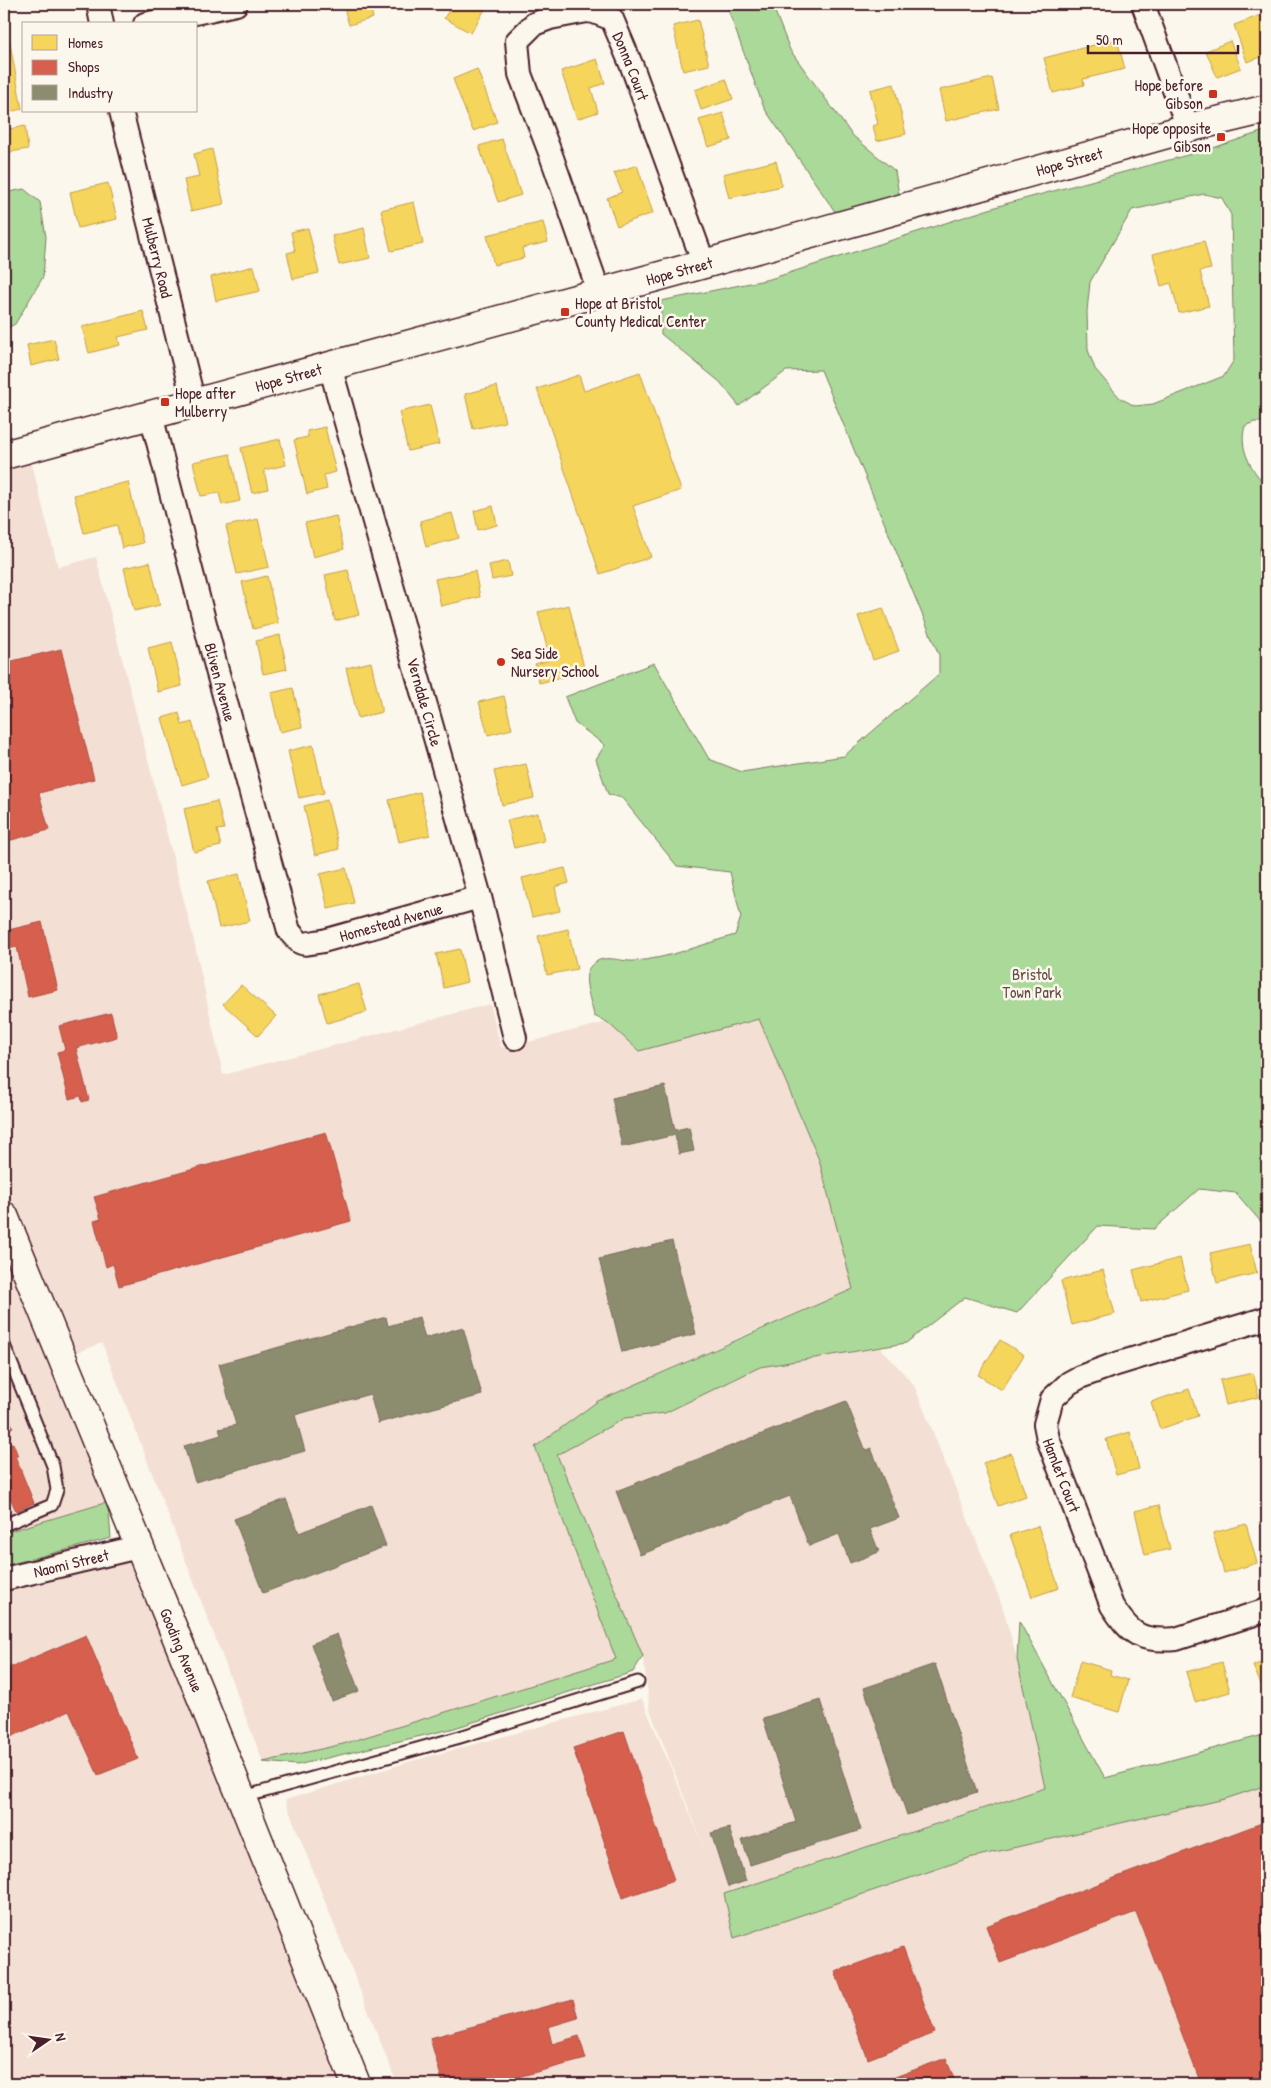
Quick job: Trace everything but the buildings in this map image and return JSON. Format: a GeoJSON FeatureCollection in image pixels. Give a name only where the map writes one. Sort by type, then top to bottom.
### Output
{"type":"FeatureCollection","features":[{"type":"Feature","properties":{"kind":"main road","name":"Hope Street"},"geometry":{"type":"LineString","coordinates":[[4,455],[704,264],[1188,128],[1267,110]]}},
{"type":"Feature","properties":{"kind":"main road","name":"Gooding Avenue"},"geometry":{"type":"LineString","coordinates":[[4,1216],[10,1248],[138,1547],[356,2084]]}},
{"type":"Feature","properties":{"kind":"street"},"geometry":{"type":"LineString","coordinates":[[98,4],[102,22]]}},
{"type":"Feature","properties":{"kind":"street"},"geometry":{"type":"LineString","coordinates":[[154,22],[236,4]]}},
{"type":"Feature","properties":{"kind":"street"},"geometry":{"type":"LineString","coordinates":[[1143,4],[1188,128]]}},
{"type":"Feature","properties":{"kind":"street","name":"Donna Court"},"geometry":{"type":"LineString","coordinates":[[600,292],[551,154],[520,74],[517,41],[534,24],[550,18],[587,11],[612,19],[633,69],[704,264]]}},
{"type":"Feature","properties":{"kind":"street","name":"Mulberry Road"},"geometry":{"type":"LineString","coordinates":[[121,112],[194,404]]}},
{"type":"Feature","properties":{"kind":"street","name":"Verndale Circle"},"geometry":{"type":"LineString","coordinates":[[330,366],[480,897],[515,1038]]}},
{"type":"Feature","properties":{"kind":"street","name":"Bliven Avenue"},"geometry":{"type":"LineString","coordinates":[[150,415],[216,670],[286,924],[296,941],[301,944]]}},
{"type":"Feature","properties":{"kind":"street","name":"Homestead Avenue"},"geometry":{"type":"LineString","coordinates":[[301,944],[323,941],[480,897]]}},
{"type":"Feature","properties":{"kind":"street","name":"Hamlet Court"},"geometry":{"type":"LineString","coordinates":[[1267,1318],[1080,1377],[1069,1383],[1052,1399],[1045,1424],[1048,1439],[1112,1606],[1124,1625],[1143,1638],[1161,1640],[1176,1638],[1267,1610]]}},
{"type":"Feature","properties":{"kind":"street","name":"Naomi Street"},"geometry":{"type":"LineString","coordinates":[[4,1579],[138,1547]]}},
{"type":"Feature","properties":{"kind":"lane"},"geometry":{"type":"LineString","coordinates":[[4,1345],[53,1466],[58,1490],[52,1505],[4,1525]]}},
{"type":"Feature","properties":{"kind":"lane"},"geometry":{"type":"LineString","coordinates":[[240,1798],[460,1737],[638,1682]]}},
{"type":"Feature","properties":{"kind":"shaded area"},"geometry":{"type":"Polygon","coordinates":[[[31,461],[58,567],[96,557],[192,932],[223,1075],[490,1004],[501,1047],[509,1047],[607,1022],[639,1051],[759,1019],[819,1160],[853,1289],[598,1401],[535,1447],[617,1659],[343,1744],[263,1762],[102,1343],[51,1362],[108,1502],[4,1533],[4,470],[31,461]]]}},
{"type":"Feature","properties":{"kind":"shaded area"},"geometry":{"type":"Polygon","coordinates":[[[881,1348],[914,1385],[1002,1605],[1017,1659],[1045,1788],[724,1894],[734,1937],[969,1858],[1224,1799],[1267,1785],[1267,2084],[397,2084],[285,1800],[412,1761],[642,1699],[708,1857],[650,1710],[643,1656],[557,1455],[625,1418],[665,1413],[760,1367],[881,1348]]]}},
{"type":"Feature","properties":{"kind":"shaded area"},"geometry":{"type":"Polygon","coordinates":[[[131,1557],[342,2084],[4,2084],[4,1591],[131,1557]]]}},
{"type":"Feature","properties":{"kind":"green space"},"geometry":{"type":"Polygon","coordinates":[[[726,4],[772,4],[790,50],[852,135],[895,171],[899,195],[840,219],[764,108],[726,4]]]}},
{"type":"Feature","properties":{"kind":"green space","name":"Bristol Town Park"},"geometry":{"type":"Polygon","coordinates":[[[1267,130],[1267,422],[1254,422],[1245,426],[1243,443],[1252,467],[1267,487],[1267,515],[1259,553],[1264,580],[1267,582],[1267,1229],[1236,1193],[1199,1189],[1154,1229],[1098,1226],[1017,1313],[965,1297],[906,1343],[760,1367],[665,1413],[625,1418],[557,1455],[643,1656],[633,1672],[451,1729],[297,1765],[263,1762],[343,1744],[616,1659],[535,1447],[598,1401],[853,1289],[819,1160],[759,1019],[639,1051],[607,1022],[594,1016],[587,977],[590,967],[595,962],[605,959],[647,960],[685,951],[735,935],[741,917],[730,872],[677,866],[622,798],[608,794],[596,759],[605,745],[575,723],[565,697],[654,663],[709,759],[742,772],[844,756],[939,674],[939,655],[821,370],[786,371],[739,406],[720,382],[661,334],[661,301],[770,279],[1005,204],[1210,149],[1267,130]],[[1204,194],[1132,210],[1090,282],[1087,311],[1088,350],[1095,369],[1120,398],[1135,406],[1153,404],[1224,376],[1234,360],[1231,215],[1222,198],[1204,194]]]}},
{"type":"Feature","properties":{"kind":"green space"},"geometry":{"type":"Polygon","coordinates":[[[24,189],[40,202],[46,237],[43,277],[15,324],[4,330],[4,193],[24,189]]]}},
{"type":"Feature","properties":{"kind":"green space"},"geometry":{"type":"Polygon","coordinates":[[[108,1502],[111,1538],[4,1566],[4,1533],[108,1502]]]}},
{"type":"Feature","properties":{"kind":"green space"},"geometry":{"type":"Polygon","coordinates":[[[1019,1621],[1105,1778],[1267,1734],[1267,1785],[1225,1799],[969,1858],[734,1938],[724,1894],[1045,1788],[1017,1659],[1019,1621]]]}},
{"type":"Feature","properties":{"kind":"place","name":"Hope before Gibson"},"geometry":{"type":"Point","coordinates":[1213,94]}},
{"type":"Feature","properties":{"kind":"place","name":"Hope opposite Gibson"},"geometry":{"type":"Point","coordinates":[1221,137]}},
{"type":"Feature","properties":{"kind":"place","name":"Hope at Bristol County Medical Center"},"geometry":{"type":"Point","coordinates":[565,312]}},
{"type":"Feature","properties":{"kind":"place","name":"Hope after Mulberry"},"geometry":{"type":"Point","coordinates":[165,402]}},
{"type":"Feature","properties":{"kind":"place","name":"Sea Side Nursery School"},"geometry":{"type":"Point","coordinates":[501,662]}}]}
